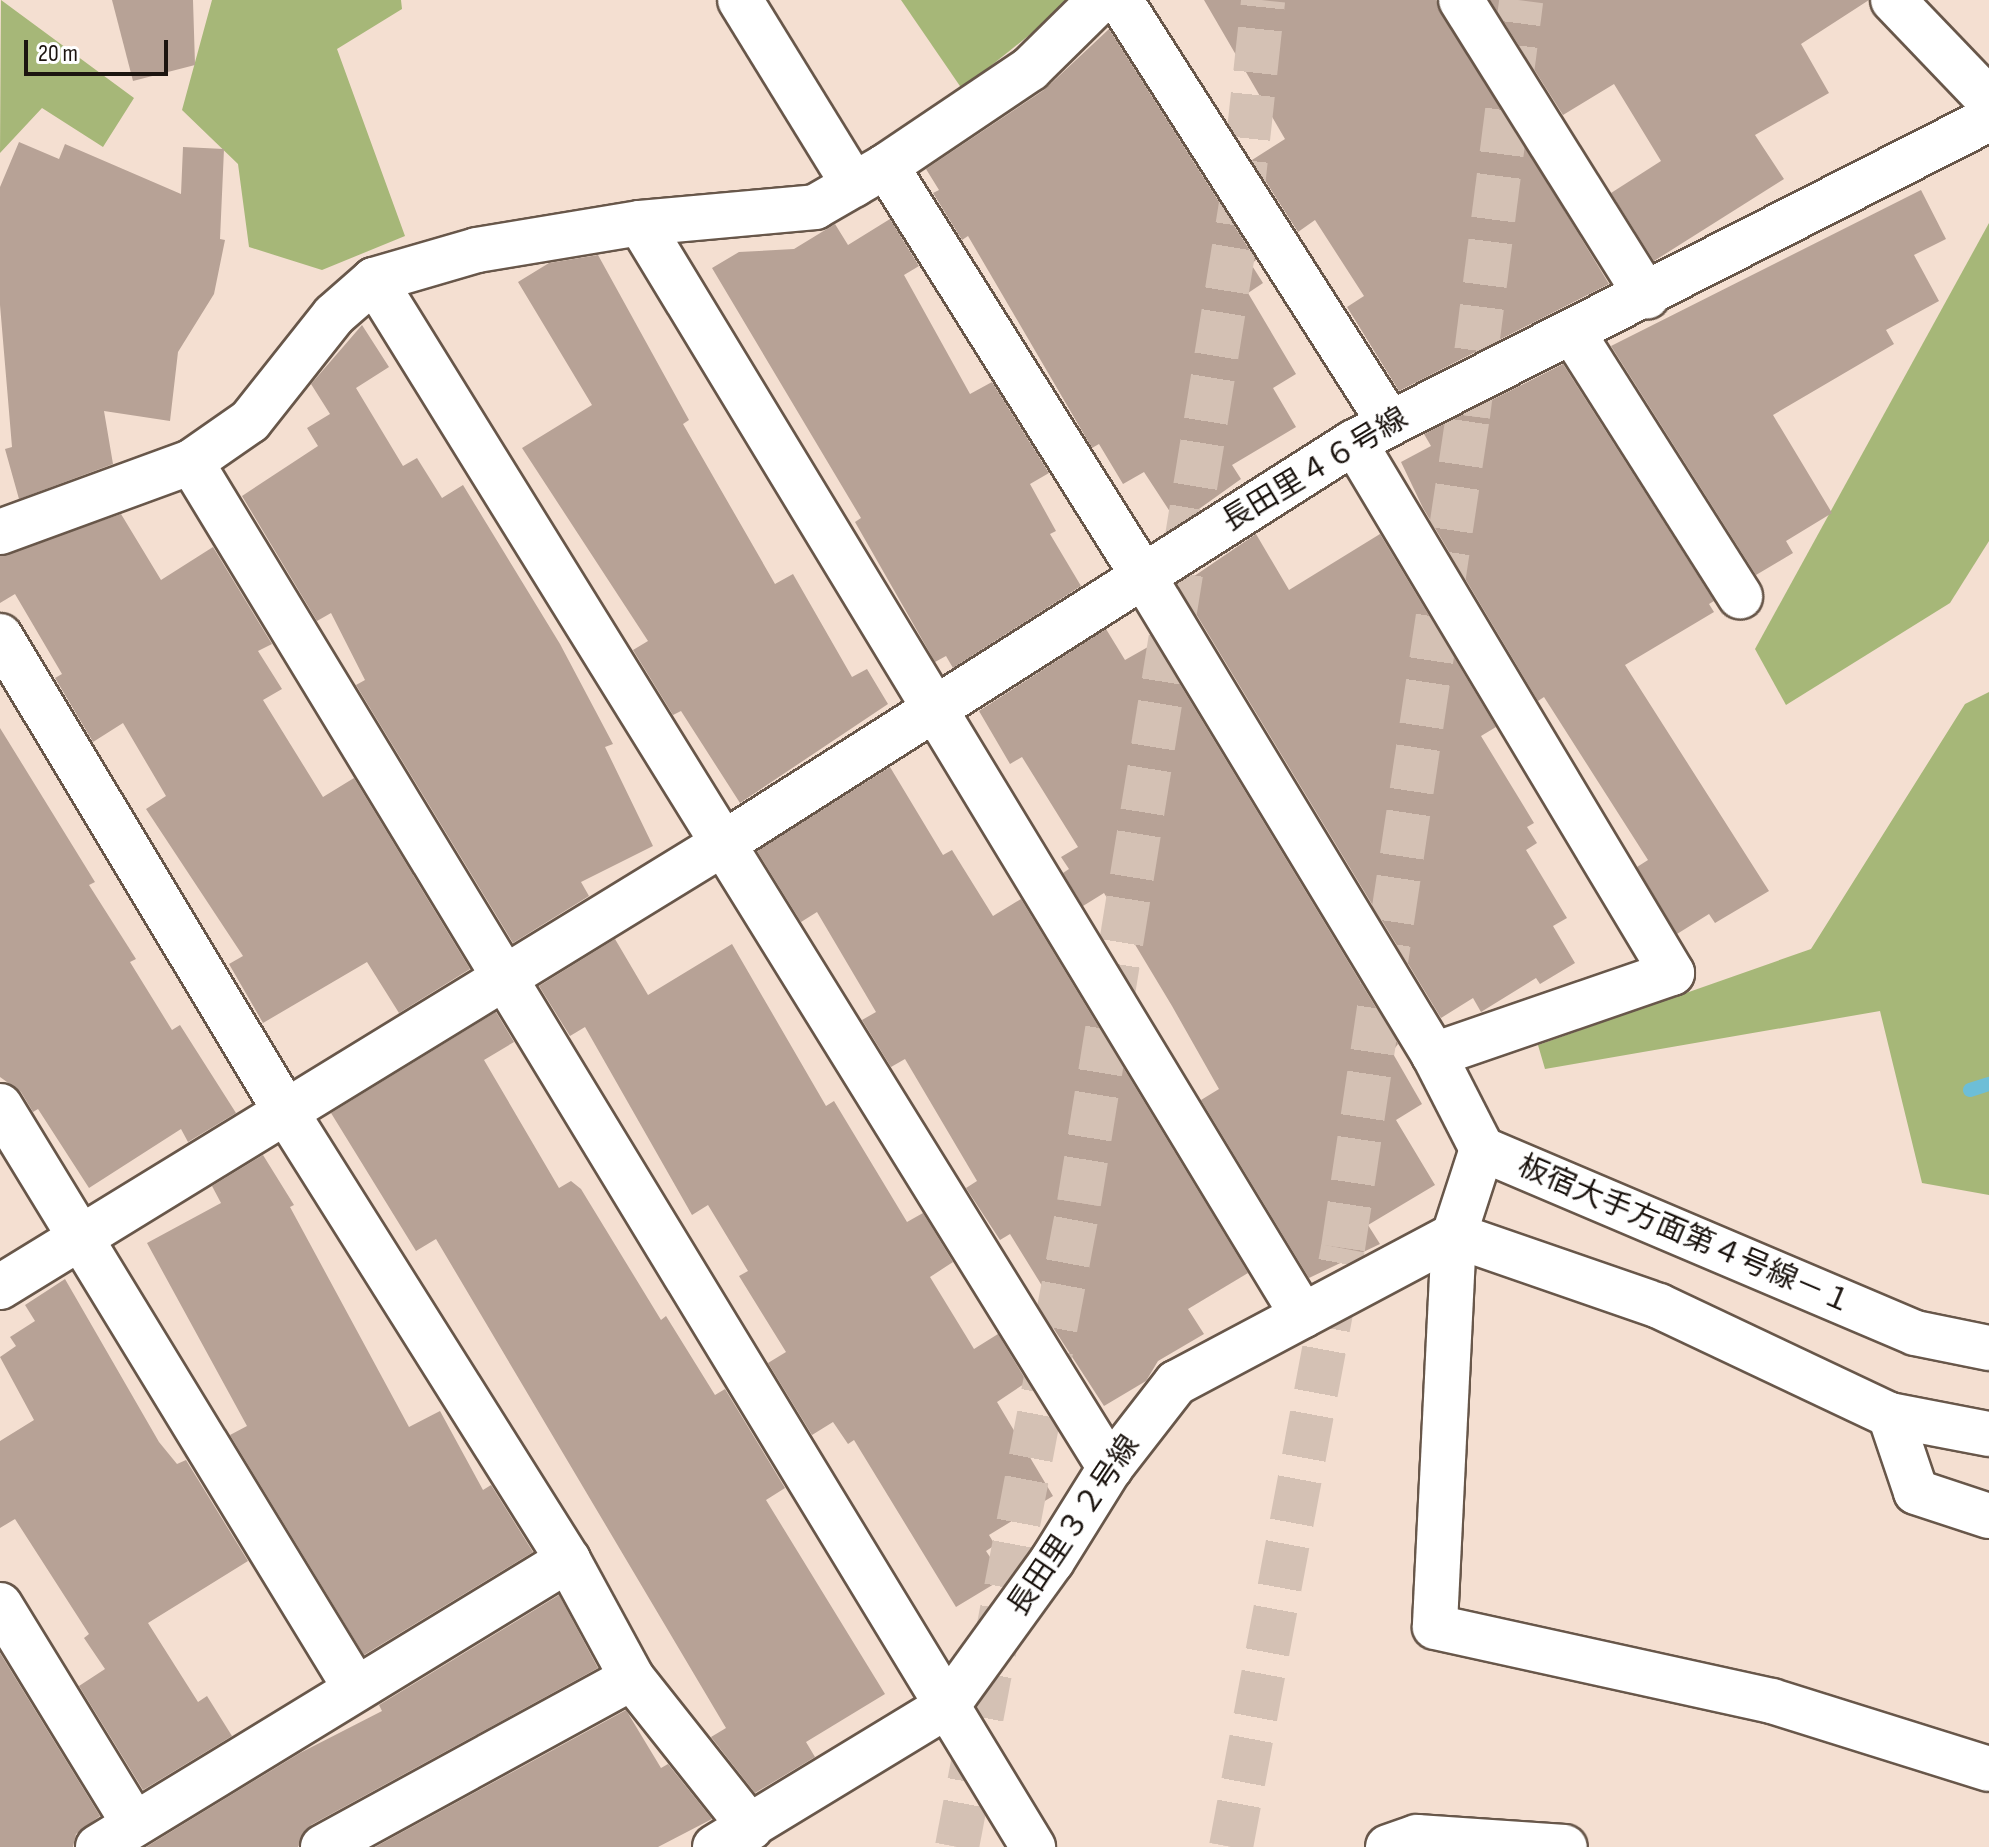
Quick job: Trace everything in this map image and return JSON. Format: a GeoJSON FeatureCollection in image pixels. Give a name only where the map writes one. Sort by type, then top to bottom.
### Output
{"type":"FeatureCollection","features":[{"type":"Feature","properties":{"kind":"street"},"geometry":{"type":"LineString","coordinates":[[740,0],[870,176],[1144,577],[1434,1055],[1672,973],[1372,432],[1120,0]]}},
{"type":"Feature","properties":{"kind":"street"},"geometry":{"type":"LineString","coordinates":[[0,532],[191,462],[250,421],[334,315],[374,280],[477,250],[640,223],[815,207],[870,176],[1030,69],[1100,0]]}},
{"type":"Feature","properties":{"kind":"street"},"geometry":{"type":"LineString","coordinates":[[1461,0],[1647,297]]}},
{"type":"Feature","properties":{"kind":"street"},"geometry":{"type":"LineString","coordinates":[[1893,0],[1989,100]]}},
{"type":"Feature","properties":{"kind":"street","name":"長田里４６号線"},"geometry":{"type":"LineString","coordinates":[[0,1287],[721,845],[932,708],[1372,432],[1647,297],[1989,119]]}},
{"type":"Feature","properties":{"kind":"street"},"geometry":{"type":"LineString","coordinates":[[640,223],[1303,1316]]}},
{"type":"Feature","properties":{"kind":"street"},"geometry":{"type":"LineString","coordinates":[[374,280],[721,845],[1110,1468]]}},
{"type":"Feature","properties":{"kind":"street"},"geometry":{"type":"LineString","coordinates":[[1573,333],[1740,596]]}},
{"type":"Feature","properties":{"kind":"street"},"geometry":{"type":"LineString","coordinates":[[191,462],[507,977],[1033,1847]]}},
{"type":"Feature","properties":{"kind":"street"},"geometry":{"type":"LineString","coordinates":[[0,636],[286,1112],[568,1560],[632,1678],[733,1838]]}},
{"type":"Feature","properties":{"kind":"street","name":"板宿大手方面第４号線－１"},"geometry":{"type":"LineString","coordinates":[[1434,1055],[1482,1149],[1915,1333],[1989,1348]]}},
{"type":"Feature","properties":{"kind":"street"},"geometry":{"type":"LineString","coordinates":[[0,1106],[354,1686]]}},
{"type":"Feature","properties":{"kind":"street"},"geometry":{"type":"LineString","coordinates":[[1482,1149],[1454,1235],[1435,1627],[1772,1701],[1989,1769]]}},
{"type":"Feature","properties":{"kind":"street"},"geometry":{"type":"LineString","coordinates":[[1454,1235],[1659,1306],[1890,1415],[1989,1434]]}},
{"type":"Feature","properties":{"kind":"street","name":"長田里３２号線"},"geometry":{"type":"LineString","coordinates":[[733,1838],[947,1706],[1052,1561],[1110,1468],[1176,1383],[1454,1235]]}},
{"type":"Feature","properties":{"kind":"street"},"geometry":{"type":"LineString","coordinates":[[1890,1415],[1916,1492],[1989,1516]]}},
{"type":"Feature","properties":{"kind":"street"},"geometry":{"type":"LineString","coordinates":[[0,1605],[116,1836],[354,1686],[568,1560]]}},
{"type":"Feature","properties":{"kind":"street"},"geometry":{"type":"LineString","coordinates":[[323,1847],[632,1678]]}},
{"type":"Feature","properties":{"kind":"street"},"geometry":{"type":"LineString","coordinates":[[1388,1847],[1417,1837],[1565,1847]]}},
{"type":"Feature","properties":{"kind":"green space"},"geometry":{"type":"Polygon","coordinates":[[[1,0],[134,98],[103,147],[42,108],[0,153],[1,0]]]}},
{"type":"Feature","properties":{"kind":"green space"},"geometry":{"type":"Polygon","coordinates":[[[212,0],[401,0],[402,9],[337,49],[405,236],[322,270],[249,247],[238,164],[182,110],[212,0]]]}},
{"type":"Feature","properties":{"kind":"green space"},"geometry":{"type":"Polygon","coordinates":[[[901,0],[1073,0],[962,89],[901,0]]]}},
{"type":"Feature","properties":{"kind":"green space"},"geometry":{"type":"Polygon","coordinates":[[[1989,223],[1989,541],[1950,603],[1786,705],[1755,649],[1989,223]]]}},
{"type":"Feature","properties":{"kind":"green space"},"geometry":{"type":"Polygon","coordinates":[[[1989,692],[1989,1195],[1922,1183],[1880,1011],[1545,1069],[1538,1045],[1811,949],[1965,704],[1989,692]]]}},
{"type":"Feature","properties":{"kind":"building"},"geometry":{"type":"Polygon","coordinates":[[[112,0],[193,0],[195,65],[133,81],[112,0]]]}},
{"type":"Feature","properties":{"kind":"building"},"geometry":{"type":"Polygon","coordinates":[[[1204,0],[1436,0],[1609,284],[1399,391],[1347,307],[1364,296],[1315,220],[1298,232],[1252,160],[1285,139],[1204,0]]]}},
{"type":"Feature","properties":{"kind":"building"},"geometry":{"type":"Polygon","coordinates":[[[1490,0],[1869,0],[1801,44],[1829,93],[1755,135],[1784,179],[1654,261],[1611,193],[1661,161],[1614,84],[1563,115],[1490,0]]]}},
{"type":"Feature","properties":{"kind":"building"},"geometry":{"type":"Polygon","coordinates":[[[1109,29],[1256,260],[1251,264],[1263,283],[1248,293],[1296,374],[1273,388],[1296,427],[1232,465],[1241,479],[1178,524],[1144,472],[1123,484],[1099,444],[1092,448],[968,236],[962,240],[933,193],[939,190],[926,169],[1044,90],[1109,29]]]}},
{"type":"Feature","properties":{"kind":"building"},"geometry":{"type":"Polygon","coordinates":[[[19,142],[59,159],[65,144],[181,194],[183,147],[224,149],[220,239],[225,240],[214,294],[178,352],[170,421],[104,411],[113,464],[19,499],[5,449],[12,447],[0,305],[0,187],[19,142]]]}},
{"type":"Feature","properties":{"kind":"building"},"geometry":{"type":"Polygon","coordinates":[[[1921,190],[1946,239],[1914,255],[1939,301],[1886,330],[1894,344],[1773,415],[1832,513],[1786,541],[1793,553],[1756,575],[1611,346],[1921,190]]]}},
{"type":"Feature","properties":{"kind":"building"},"geometry":{"type":"Polygon","coordinates":[[[890,219],[919,266],[904,275],[970,394],[992,382],[1049,473],[1030,484],[1056,531],[1050,534],[1081,586],[953,668],[946,656],[935,662],[855,522],[861,518],[712,268],[739,252],[794,249],[835,224],[848,245],[890,219]]]}},
{"type":"Feature","properties":{"kind":"building"},"geometry":{"type":"Polygon","coordinates":[[[598,255],[689,420],[683,424],[775,584],[793,574],[852,677],[867,669],[888,704],[740,803],[681,711],[673,715],[633,650],[648,641],[522,448],[592,405],[518,282],[549,263],[598,255]]]}},
{"type":"Feature","properties":{"kind":"building"},"geometry":{"type":"Polygon","coordinates":[[[362,325],[389,367],[356,388],[403,466],[417,458],[442,498],[463,485],[560,644],[613,744],[605,747],[653,846],[581,882],[589,896],[513,943],[356,685],[365,680],[331,613],[317,621],[242,496],[318,446],[307,428],[330,414],[311,384],[362,325]]]}},
{"type":"Feature","properties":{"kind":"building"},"geometry":{"type":"Polygon","coordinates":[[[1563,364],[1714,601],[1709,604],[1714,612],[1625,665],[1769,891],[1715,923],[1709,914],[1677,934],[1637,867],[1648,860],[1544,697],[1538,701],[1423,508],[1401,462],[1431,446],[1424,434],[1563,364]]]}},
{"type":"Feature","properties":{"kind":"building"},"geometry":{"type":"Polygon","coordinates":[[[121,514],[161,580],[213,547],[272,644],[258,651],[282,689],[263,700],[323,797],[354,778],[470,969],[399,1013],[367,962],[263,1023],[229,964],[243,956],[146,809],[166,796],[123,723],[93,742],[55,678],[62,674],[15,594],[0,603],[0,556],[121,514]]]}},
{"type":"Feature","properties":{"kind":"building"},"geometry":{"type":"Polygon","coordinates":[[[1256,534],[1289,590],[1380,534],[1496,727],[1481,736],[1534,823],[1527,827],[1537,843],[1526,850],[1567,918],[1553,926],[1575,963],[1540,984],[1536,978],[1481,1012],[1473,998],[1441,1018],[1187,599],[1192,596],[1184,583],[1256,534]]]}},
{"type":"Feature","properties":{"kind":"building"},"geometry":{"type":"Polygon","coordinates":[[[1106,629],[1125,660],[1155,643],[1398,1044],[1392,1052],[1422,1104],[1396,1120],[1435,1185],[1368,1225],[1380,1244],[1309,1278],[1201,1100],[1219,1089],[1172,1006],[1104,893],[1083,906],[1063,873],[1069,869],[1061,857],[1078,847],[1022,757],[1010,764],[979,711],[1106,629]]]}},
{"type":"Feature","properties":{"kind":"building"},"geometry":{"type":"Polygon","coordinates":[[[0,728],[95,882],[89,885],[136,959],[130,962],[172,1030],[180,1025],[236,1113],[188,1142],[181,1129],[89,1188],[38,1109],[33,1112],[21,1092],[0,1077],[0,728]]]}},
{"type":"Feature","properties":{"kind":"building"},"geometry":{"type":"Polygon","coordinates":[[[890,767],[943,855],[952,850],[993,916],[1021,899],[1248,1273],[1188,1309],[1204,1334],[1158,1361],[1146,1381],[1104,1406],[1041,1309],[1052,1302],[1010,1234],[1000,1240],[966,1188],[977,1181],[905,1059],[891,1067],[862,1020],[876,1012],[817,912],[801,922],[757,851],[890,767]]]}},
{"type":"Feature","properties":{"kind":"building"},"geometry":{"type":"Polygon","coordinates":[[[615,939],[648,995],[732,944],[826,1106],[834,1101],[907,1222],[923,1213],[953,1262],[930,1277],[974,1349],[998,1334],[1027,1382],[997,1402],[1053,1496],[989,1535],[995,1545],[986,1551],[1004,1578],[956,1607],[854,1440],[848,1444],[833,1422],[812,1435],[768,1363],[786,1352],[739,1276],[748,1271],[708,1205],[692,1215],[585,1027],[570,1036],[539,986],[615,939]]]}},
{"type":"Feature","properties":{"kind":"building"},"geometry":{"type":"Polygon","coordinates":[[[496,1012],[514,1042],[484,1060],[559,1188],[571,1181],[581,1189],[661,1320],[666,1316],[715,1395],[725,1389],[785,1488],[766,1500],[885,1694],[806,1742],[815,1757],[755,1793],[711,1737],[726,1728],[436,1239],[416,1251],[331,1113],[496,1012]]]}},
{"type":"Feature","properties":{"kind":"building"},"geometry":{"type":"Polygon","coordinates":[[[263,1155],[294,1205],[290,1207],[409,1427],[440,1411],[483,1490],[491,1485],[533,1552],[364,1655],[230,1435],[247,1426],[147,1243],[221,1203],[212,1186],[263,1155]]]}},
{"type":"Feature","properties":{"kind":"building"},"geometry":{"type":"Polygon","coordinates":[[[65,1279],[159,1442],[177,1464],[186,1460],[248,1561],[148,1623],[198,1702],[207,1696],[232,1736],[143,1790],[79,1686],[105,1669],[84,1638],[89,1634],[15,1519],[0,1528],[0,1441],[34,1420],[0,1357],[16,1346],[10,1337],[35,1321],[25,1305],[65,1279]]]}},
{"type":"Feature","properties":{"kind":"building"},"geometry":{"type":"Polygon","coordinates":[[[559,1595],[598,1668],[311,1825],[298,1847],[146,1847],[300,1753],[382,1711],[379,1705],[559,1595]]]}},
{"type":"Feature","properties":{"kind":"building"},"geometry":{"type":"Polygon","coordinates":[[[0,1653],[100,1816],[76,1834],[73,1847],[0,1847],[0,1653]]]}},
{"type":"Feature","properties":{"kind":"building"},"geometry":{"type":"Polygon","coordinates":[[[626,1710],[661,1768],[668,1764],[712,1819],[658,1847],[375,1847],[626,1710]]]}},
{"type":"Feature","properties":{"kind":"waterway"},"geometry":{"type":"LineString","coordinates":[[1970,1090],[1989,1084]]}},
{"type":"Feature","properties":{"kind":"tunnel"},"geometry":{"type":"LineString","coordinates":[[957,1847],[1079,1203],[1241,204],[1263,0]]}},
{"type":"Feature","properties":{"kind":"tunnel"},"geometry":{"type":"LineString","coordinates":[[1231,1847],[1343,1248],[1468,416],[1521,0]]}}]}
